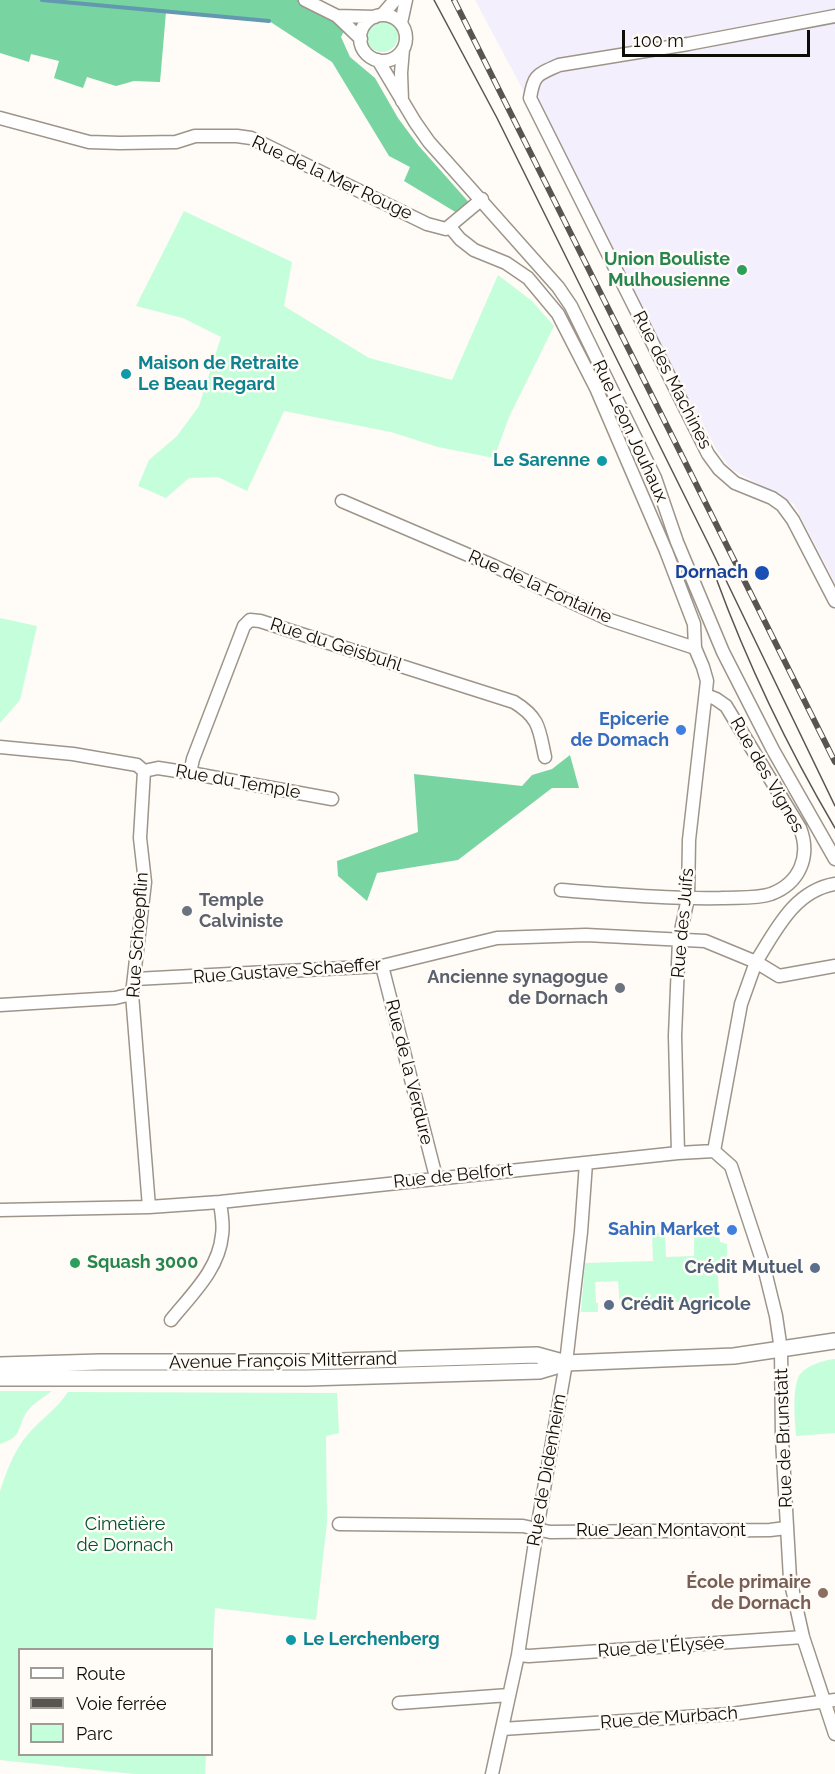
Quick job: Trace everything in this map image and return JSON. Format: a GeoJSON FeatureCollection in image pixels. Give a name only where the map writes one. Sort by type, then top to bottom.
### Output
{"type":"FeatureCollection","features":[{"type":"Feature","properties":{"kind":"main road","name":"Avenue François Mitterrand"},"geometry":{"type":"LineString","coordinates":[[0,1378],[331,1377],[539,1371],[566,1363],[734,1356],[835,1341]]}},
{"type":"Feature","properties":{"kind":"main road","name":"Avenue François Mitterrand"},"geometry":{"type":"LineString","coordinates":[[0,1365],[100,1362],[307,1362],[537,1355],[566,1363]]}},
{"type":"Feature","properties":{"kind":"street"},"geometry":{"type":"LineString","coordinates":[[304,0],[337,16],[361,39],[366,52],[378,60],[392,59],[403,50]]}},
{"type":"Feature","properties":{"kind":"street"},"geometry":{"type":"LineString","coordinates":[[361,39],[364,26],[395,0]]}},
{"type":"Feature","properties":{"kind":"street"},"geometry":{"type":"LineString","coordinates":[[400,23],[406,0]]}},
{"type":"Feature","properties":{"kind":"street"},"geometry":{"type":"LineString","coordinates":[[337,16],[378,16],[395,18],[400,23],[406,36],[401,73],[402,102]]}},
{"type":"Feature","properties":{"kind":"street","name":"Rue des Machines"},"geometry":{"type":"LineString","coordinates":[[835,16],[688,44],[559,65],[541,73],[532,82],[530,98],[708,454],[718,469],[735,483],[772,498],[782,505],[793,520],[835,601]]}},
{"type":"Feature","properties":{"kind":"street","name":"Rue Léon Jouhaux"},"geometry":{"type":"LineString","coordinates":[[378,60],[402,102],[429,142],[482,199],[558,287],[571,306],[655,478],[677,542],[723,652],[778,759],[835,859]]}},
{"type":"Feature","properties":{"kind":"street","name":"Rue de la Mer Rouge"},"geometry":{"type":"LineString","coordinates":[[0,118],[89,141],[164,143],[195,136],[251,138],[427,224],[442,229],[450,227]]}},
{"type":"Feature","properties":{"kind":"street"},"geometry":{"type":"LineString","coordinates":[[482,199],[450,227],[474,250],[506,263],[528,278],[558,314],[596,388],[666,551],[694,624],[695,648],[707,681],[706,695]]}},
{"type":"Feature","properties":{"kind":"street","name":"Rue de la Fontaine"},"geometry":{"type":"LineString","coordinates":[[342,501],[494,566],[610,620],[695,648]]}},
{"type":"Feature","properties":{"kind":"street","name":"Rue du Geisbuhl"},"geometry":{"type":"LineString","coordinates":[[190,773],[193,759],[244,626],[250,620],[260,621],[514,702],[528,710],[539,725],[545,757]]}},
{"type":"Feature","properties":{"kind":"street","name":"Rue des Juifs"},"geometry":{"type":"LineString","coordinates":[[678,1153],[675,1036],[679,940],[688,898],[689,840],[706,695]]}},
{"type":"Feature","properties":{"kind":"street","name":"Rue des Vignes"},"geometry":{"type":"LineString","coordinates":[[561,890],[688,898],[758,897],[781,890],[794,880],[802,865],[805,852],[800,828],[726,706],[706,695]]}},
{"type":"Feature","properties":{"kind":"street","name":"Rue du Temple"},"geometry":{"type":"LineString","coordinates":[[0,747],[137,765],[144,771],[158,768],[190,773],[332,799]]}},
{"type":"Feature","properties":{"kind":"street","name":"Rue Schoepflin"},"geometry":{"type":"LineString","coordinates":[[144,771],[140,838],[145,882],[132,994],[149,1207]]}},
{"type":"Feature","properties":{"kind":"street"},"geometry":{"type":"LineString","coordinates":[[714,1151],[741,1004],[756,962],[777,928],[796,904],[814,891],[835,884]]}},
{"type":"Feature","properties":{"kind":"street","name":"Rue Gustave Schaeffer"},"geometry":{"type":"LineString","coordinates":[[135,979],[382,966],[497,938],[586,935],[705,941],[756,962]]}},
{"type":"Feature","properties":{"kind":"street"},"geometry":{"type":"LineString","coordinates":[[756,962],[779,976],[835,966]]}},
{"type":"Feature","properties":{"kind":"street","name":"Rue de la Verdure"},"geometry":{"type":"LineString","coordinates":[[382,966],[436,1177]]}},
{"type":"Feature","properties":{"kind":"street"},"geometry":{"type":"LineString","coordinates":[[0,1005],[115,998],[132,994]]}},
{"type":"Feature","properties":{"kind":"street","name":"Rue de Belfort"},"geometry":{"type":"LineString","coordinates":[[0,1210],[149,1207],[220,1202],[436,1177],[714,1151]]}},
{"type":"Feature","properties":{"kind":"street","name":"Rue de Brunstatt"},"geometry":{"type":"LineString","coordinates":[[714,1151],[731,1166],[763,1263],[776,1316],[781,1350],[786,1528],[790,1579],[803,1637],[830,1700],[835,1734]]}},
{"type":"Feature","properties":{"kind":"street","name":"Rue de Didenheim"},"geometry":{"type":"LineString","coordinates":[[492,1774],[518,1655],[566,1363],[581,1232],[586,1163]]}},
{"type":"Feature","properties":{"kind":"street"},"geometry":{"type":"LineString","coordinates":[[171,1320],[208,1275],[218,1255],[223,1234],[220,1202]]}},
{"type":"Feature","properties":{"kind":"street","name":"Rue Jean Montavont"},"geometry":{"type":"LineString","coordinates":[[339,1524],[523,1526],[550,1532],[786,1528]]}},
{"type":"Feature","properties":{"kind":"street","name":"Rue de l'Élysée"},"geometry":{"type":"LineString","coordinates":[[518,1655],[803,1637]]}},
{"type":"Feature","properties":{"kind":"street"},"geometry":{"type":"LineString","coordinates":[[399,1704],[509,1695]]}},
{"type":"Feature","properties":{"kind":"street","name":"Rue de Murbach"},"geometry":{"type":"LineString","coordinates":[[502,1729],[730,1714],[830,1700]]}},
{"type":"Feature","properties":{"kind":"shaded area"},"geometry":{"type":"Polygon","coordinates":[[[475,0],[835,0],[835,583],[794,504],[731,469],[717,450],[475,0]]]}},
{"type":"Feature","properties":{"kind":"green space"},"geometry":{"type":"Polygon","coordinates":[[[0,0],[305,0],[347,25],[341,37],[350,57],[375,78],[398,118],[418,145],[473,207],[462,216],[404,181],[410,167],[389,156],[332,62],[269,21],[166,12],[160,82],[134,81],[116,86],[87,77],[83,88],[54,78],[59,61],[31,54],[29,62],[0,53],[0,0]]]}},
{"type":"Feature","properties":{"kind":"green space"},"geometry":{"type":"Polygon","coordinates":[[[382,20],[393,25],[398,36],[393,47],[382,52],[371,47],[366,36],[371,25],[382,20]]]}},
{"type":"Feature","properties":{"kind":"green space"},"geometry":{"type":"Polygon","coordinates":[[[184,211],[292,262],[284,306],[369,358],[452,380],[498,275],[532,301],[554,326],[509,417],[494,458],[438,447],[391,432],[284,411],[247,491],[218,477],[189,478],[166,498],[138,486],[149,460],[177,436],[199,406],[221,337],[183,318],[136,306],[184,211]]]}},
{"type":"Feature","properties":{"kind":"green space"},"geometry":{"type":"Polygon","coordinates":[[[0,618],[37,626],[20,700],[0,723],[0,618]]]}},
{"type":"Feature","properties":{"kind":"green space"},"geometry":{"type":"Polygon","coordinates":[[[570,755],[579,788],[552,788],[458,860],[377,873],[367,901],[338,876],[337,861],[418,832],[414,774],[522,786],[532,775],[552,769],[570,755]]]}},
{"type":"Feature","properties":{"kind":"green space"},"geometry":{"type":"Polygon","coordinates":[[[652,1233],[665,1233],[666,1257],[694,1256],[694,1237],[719,1236],[720,1242],[727,1244],[727,1256],[718,1275],[719,1300],[681,1305],[680,1302],[658,1306],[620,1306],[618,1281],[595,1282],[598,1312],[581,1312],[585,1263],[653,1261],[652,1233]]]}},
{"type":"Feature","properties":{"kind":"green space"},"geometry":{"type":"Polygon","coordinates":[[[835,1359],[835,1433],[796,1436],[794,1399],[798,1378],[809,1367],[835,1359]]]}},
{"type":"Feature","properties":{"kind":"green space"},"geometry":{"type":"Polygon","coordinates":[[[0,1391],[52,1391],[29,1410],[16,1435],[0,1444],[0,1391]]]}},
{"type":"Feature","properties":{"kind":"green space","name":"Cimetière de Dornach"},"geometry":{"type":"Polygon","coordinates":[[[68,1392],[337,1393],[339,1433],[326,1436],[327,1522],[316,1620],[215,1608],[213,1648],[18,1648],[18,1756],[206,1756],[205,1774],[134,1774],[0,1760],[0,1491],[19,1446],[68,1392]]]}},
{"type":"Feature","properties":{"kind":"waterway"},"geometry":{"type":"LineString","coordinates":[[42,0],[269,21]]}},
{"type":"Feature","properties":{"kind":"tram line"},"geometry":{"type":"LineString","coordinates":[[434,0],[497,118],[709,545],[835,806]]}},
{"type":"Feature","properties":{"kind":"tram line"},"geometry":{"type":"LineString","coordinates":[[716,578],[741,643],[770,706],[835,828]]}},
{"type":"Feature","properties":{"kind":"railway"},"geometry":{"type":"LineString","coordinates":[[454,0],[835,762]]}},
{"type":"Feature","properties":{"kind":"place","name":"Union Bouliste Mulhousienne"},"geometry":{"type":"Point","coordinates":[742,270]}},
{"type":"Feature","properties":{"kind":"place","name":"Maison de Retraite Le Beau Regard"},"geometry":{"type":"Point","coordinates":[126,374]}},
{"type":"Feature","properties":{"kind":"place","name":"Le Sarenne"},"geometry":{"type":"Point","coordinates":[602,461]}},
{"type":"Feature","properties":{"kind":"place","name":"Dornach"},"geometry":{"type":"Point","coordinates":[762,573]}},
{"type":"Feature","properties":{"kind":"place","name":"Epicerie de Domach"},"geometry":{"type":"Point","coordinates":[681,730]}},
{"type":"Feature","properties":{"kind":"place","name":"Temple Calviniste"},"geometry":{"type":"Point","coordinates":[187,911]}},
{"type":"Feature","properties":{"kind":"place","name":"Ancienne synagogue de Dornach"},"geometry":{"type":"Point","coordinates":[620,988]}},
{"type":"Feature","properties":{"kind":"place","name":"Sahin Market"},"geometry":{"type":"Point","coordinates":[732,1230]}},
{"type":"Feature","properties":{"kind":"place","name":"Squash 3000"},"geometry":{"type":"Point","coordinates":[75,1263]}},
{"type":"Feature","properties":{"kind":"place","name":"Crédit Mutuel"},"geometry":{"type":"Point","coordinates":[815,1268]}},
{"type":"Feature","properties":{"kind":"place","name":"Crédit Agricole"},"geometry":{"type":"Point","coordinates":[609,1305]}},
{"type":"Feature","properties":{"kind":"place","name":"École primaire de Dornach"},"geometry":{"type":"Point","coordinates":[823,1593]}},
{"type":"Feature","properties":{"kind":"place","name":"Le Lerchenberg"},"geometry":{"type":"Point","coordinates":[291,1640]}}]}
